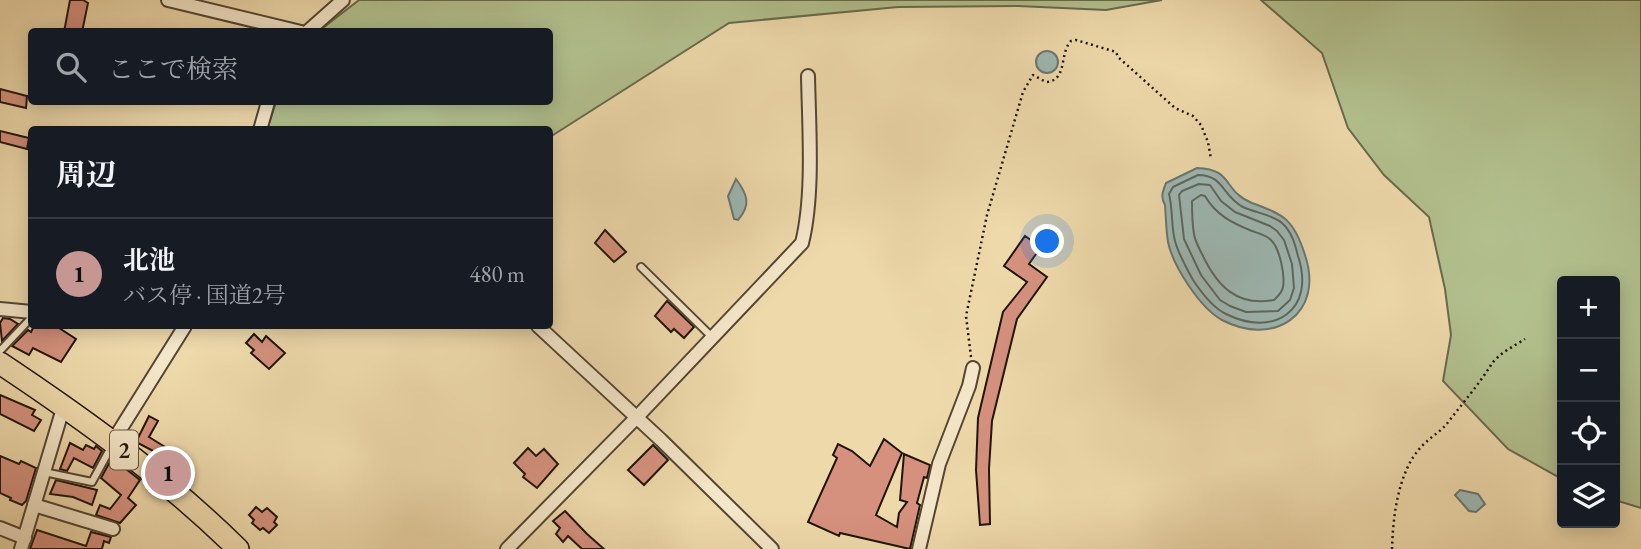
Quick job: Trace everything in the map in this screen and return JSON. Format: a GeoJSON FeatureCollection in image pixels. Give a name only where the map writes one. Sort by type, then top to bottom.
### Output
{"type":"FeatureCollection","features":[{"type":"Feature","properties":{"kind":"highway","name":"2"},"geometry":{"type":"LineString","coordinates":[[0,363],[64,405],[193,508],[238,549]]}},
{"type":"Feature","properties":{"kind":"street"},"geometry":{"type":"LineString","coordinates":[[168,0],[284,28]]}},
{"type":"Feature","properties":{"kind":"street"},"geometry":{"type":"LineString","coordinates":[[312,28],[343,0]]}},
{"type":"Feature","properties":{"kind":"street"},"geometry":{"type":"LineString","coordinates":[[507,549],[802,243],[806,228],[809,152],[808,76]]}},
{"type":"Feature","properties":{"kind":"street"},"geometry":{"type":"LineString","coordinates":[[261,126],[267,105]]}},
{"type":"Feature","properties":{"kind":"street"},"geometry":{"type":"LineString","coordinates":[[0,309],[28,312]]}},
{"type":"Feature","properties":{"kind":"street"},"geometry":{"type":"LineString","coordinates":[[111,445],[183,329]]}},
{"type":"Feature","properties":{"kind":"street"},"geometry":{"type":"LineString","coordinates":[[541,329],[772,549]]}},
{"type":"Feature","properties":{"kind":"street"},"geometry":{"type":"LineString","coordinates":[[919,549],[939,464],[969,386],[973,368]]}},
{"type":"Feature","properties":{"kind":"street"},"geometry":{"type":"LineString","coordinates":[[0,528],[23,543],[64,405]]}},
{"type":"Feature","properties":{"kind":"street"},"geometry":{"type":"LineString","coordinates":[[34,505],[87,515],[113,529]]}},
{"type":"Feature","properties":{"kind":"lane"},"geometry":{"type":"LineString","coordinates":[[641,267],[712,337]]}},
{"type":"Feature","properties":{"kind":"lane"},"geometry":{"type":"LineString","coordinates":[[0,351],[28,321]]}},
{"type":"Feature","properties":{"kind":"lane"},"geometry":{"type":"LineString","coordinates":[[44,472],[92,481],[111,445]]}},
{"type":"Feature","properties":{"kind":"path"},"geometry":{"type":"LineString","coordinates":[[973,368],[966,332],[966,316],[999,171],[1029,80],[1033,75],[1046,82],[1055,79],[1061,73],[1064,51],[1071,41],[1076,40],[1116,52],[1118,57],[1175,108],[1193,116],[1204,133],[1211,159]]}},
{"type":"Feature","properties":{"kind":"path"},"geometry":{"type":"LineString","coordinates":[[1392,549],[1396,499],[1412,460],[1422,446],[1438,435],[1474,387],[1488,373],[1491,365],[1525,338]]}},
{"type":"Feature","properties":{"kind":"green space"},"geometry":{"type":"Polygon","coordinates":[[[359,0],[1162,0],[1106,10],[1018,6],[898,7],[729,23],[553,135],[553,126],[268,126],[275,105],[553,105],[553,28],[323,28],[359,0]]]}},
{"type":"Feature","properties":{"kind":"green space"},"geometry":{"type":"Polygon","coordinates":[[[1261,0],[1641,0],[1641,508],[1620,502],[1620,276],[1557,276],[1557,476],[1508,449],[1443,381],[1451,335],[1445,289],[1429,217],[1384,175],[1348,128],[1322,53],[1261,0]]]}},
{"type":"Feature","properties":{"kind":"water"},"geometry":{"type":"Polygon","coordinates":[[[1047,51],[1055,54],[1058,62],[1055,70],[1047,73],[1039,70],[1036,62],[1039,54],[1047,51]]]}},
{"type":"Feature","properties":{"kind":"water"},"geometry":{"type":"Polygon","coordinates":[[[1197,168],[1217,172],[1236,193],[1280,215],[1297,234],[1309,276],[1308,294],[1301,309],[1290,320],[1276,327],[1259,330],[1222,320],[1205,306],[1181,274],[1168,242],[1162,194],[1166,183],[1197,168]]]}},
{"type":"Feature","properties":{"kind":"water"},"geometry":{"type":"Polygon","coordinates":[[[736,179],[746,200],[745,210],[738,220],[734,219],[728,196],[736,179]]]}},
{"type":"Feature","properties":{"kind":"water"},"geometry":{"type":"Polygon","coordinates":[[[1460,490],[1478,494],[1485,504],[1476,512],[1469,511],[1455,495],[1460,490]]]}},
{"type":"Feature","properties":{"kind":"building"},"geometry":{"type":"Polygon","coordinates":[[[70,0],[83,0],[88,3],[83,28],[65,28],[70,0]]]}},
{"type":"Feature","properties":{"kind":"building"},"geometry":{"type":"Polygon","coordinates":[[[0,89],[27,96],[26,108],[0,102],[0,89]]]}},
{"type":"Feature","properties":{"kind":"building"},"geometry":{"type":"Polygon","coordinates":[[[0,131],[28,138],[27,149],[0,142],[0,131]]]}},
{"type":"Feature","properties":{"kind":"building"},"geometry":{"type":"Polygon","coordinates":[[[605,230],[626,252],[614,262],[595,243],[605,230]]]}},
{"type":"Feature","properties":{"kind":"building"},"geometry":{"type":"Polygon","coordinates":[[[1025,236],[1041,247],[1029,264],[1047,277],[1017,319],[992,421],[990,524],[980,525],[976,470],[978,418],[1003,312],[1027,282],[1004,266],[1025,236]]]}},
{"type":"Feature","properties":{"kind":"building"},"geometry":{"type":"Polygon","coordinates":[[[667,301],[694,327],[684,338],[674,329],[671,332],[655,316],[667,301]]]}},
{"type":"Feature","properties":{"kind":"building"},"geometry":{"type":"Polygon","coordinates":[[[3,318],[18,324],[2,341],[0,323],[3,318]]]}},
{"type":"Feature","properties":{"kind":"building"},"geometry":{"type":"Polygon","coordinates":[[[32,329],[61,329],[76,339],[61,362],[33,348],[29,355],[12,346],[28,330],[31,332],[32,329]]]}},
{"type":"Feature","properties":{"kind":"building"},"geometry":{"type":"Polygon","coordinates":[[[254,334],[262,342],[266,336],[285,353],[269,369],[251,353],[254,350],[246,343],[254,334]]]}},
{"type":"Feature","properties":{"kind":"building"},"geometry":{"type":"Polygon","coordinates":[[[0,395],[35,410],[32,415],[41,420],[34,431],[0,414],[0,395]]]}},
{"type":"Feature","properties":{"kind":"building"},"geometry":{"type":"Polygon","coordinates":[[[149,416],[158,421],[149,437],[178,455],[174,462],[136,442],[149,416]]]}},
{"type":"Feature","properties":{"kind":"building"},"geometry":{"type":"Polygon","coordinates":[[[884,439],[902,453],[876,515],[897,527],[899,513],[907,502],[900,500],[904,454],[930,465],[917,503],[920,505],[910,549],[840,533],[839,536],[808,522],[837,458],[833,455],[838,444],[852,451],[870,466],[884,439]]]}},
{"type":"Feature","properties":{"kind":"building"},"geometry":{"type":"Polygon","coordinates":[[[70,443],[83,450],[86,445],[94,449],[96,446],[102,451],[93,468],[74,458],[67,471],[60,469],[70,443]]]}},
{"type":"Feature","properties":{"kind":"building"},"geometry":{"type":"Polygon","coordinates":[[[653,445],[668,460],[644,485],[628,470],[653,445]]]}},
{"type":"Feature","properties":{"kind":"building"},"geometry":{"type":"Polygon","coordinates":[[[528,448],[536,456],[544,449],[558,464],[537,488],[523,477],[525,474],[514,463],[528,448]]]}},
{"type":"Feature","properties":{"kind":"building"},"geometry":{"type":"Polygon","coordinates":[[[0,456],[36,468],[26,501],[22,505],[0,493],[0,456]]]}},
{"type":"Feature","properties":{"kind":"building"},"geometry":{"type":"Polygon","coordinates":[[[112,458],[140,480],[128,498],[136,505],[120,523],[96,515],[100,505],[110,509],[121,495],[101,478],[112,458]]]}},
{"type":"Feature","properties":{"kind":"building"},"geometry":{"type":"Polygon","coordinates":[[[56,480],[97,490],[92,505],[73,497],[50,494],[56,480]]]}},
{"type":"Feature","properties":{"kind":"building"},"geometry":{"type":"Polygon","coordinates":[[[256,507],[262,512],[267,508],[277,517],[274,522],[277,525],[269,533],[252,523],[254,520],[249,515],[256,507]]]}},
{"type":"Feature","properties":{"kind":"building"},"geometry":{"type":"Polygon","coordinates":[[[565,511],[604,549],[582,549],[568,536],[563,542],[556,534],[560,528],[553,521],[565,511]]]}},
{"type":"Feature","properties":{"kind":"building"},"geometry":{"type":"Polygon","coordinates":[[[37,530],[86,546],[91,532],[111,537],[109,543],[104,541],[102,549],[30,549],[37,530]]]}},
{"type":"Feature","properties":{"kind":"place","name":"北池"},"geometry":{"type":"Point","coordinates":[168,473]}}]}
